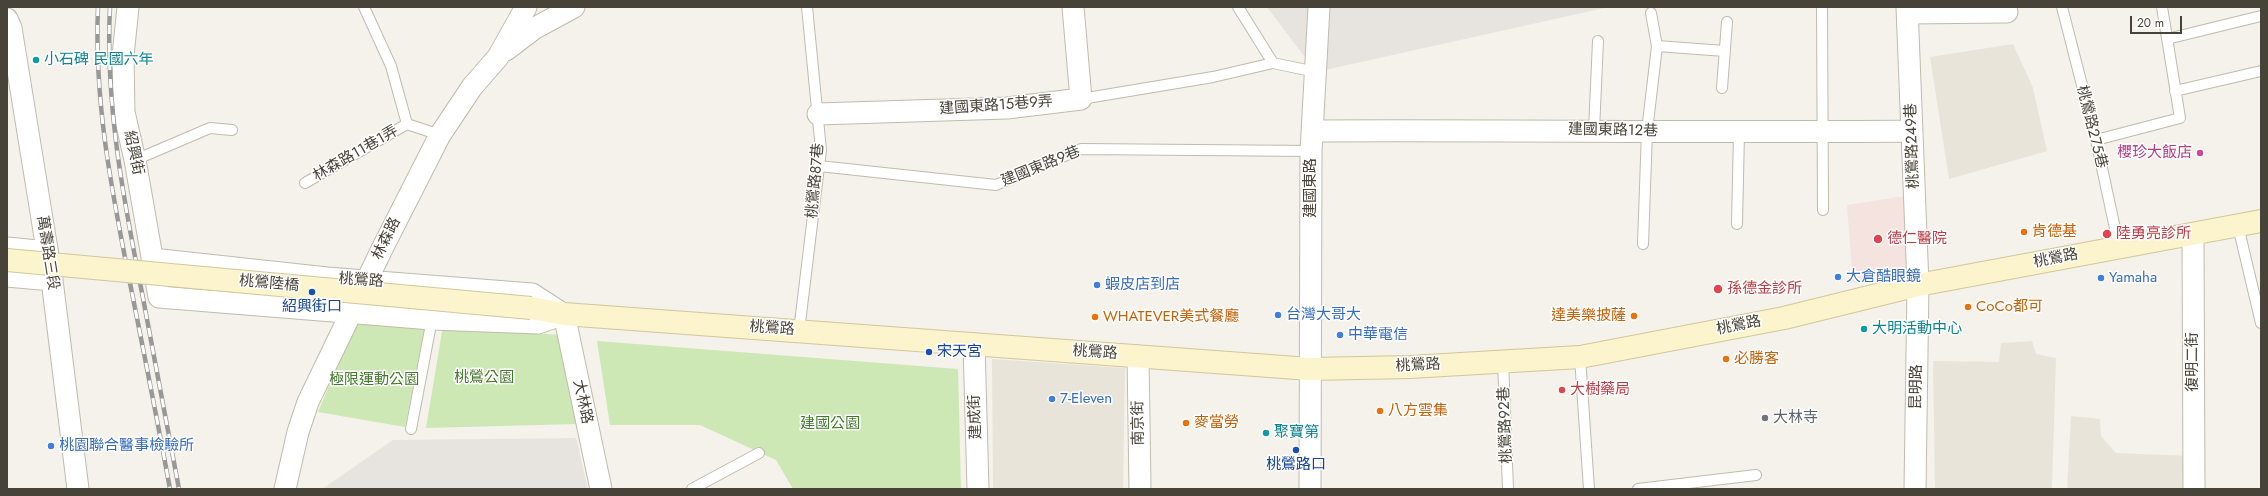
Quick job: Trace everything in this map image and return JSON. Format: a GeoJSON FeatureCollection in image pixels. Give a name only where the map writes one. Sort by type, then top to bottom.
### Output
{"type":"FeatureCollection","features":[{"type":"Feature","properties":{"kind":"main road","name":"桃鶯路"},"geometry":{"type":"LineString","coordinates":[[531,308],[564,314],[1310,369],[1410,367],[1580,357],[1784,318],[1918,285],[2118,247],[2193,235],[2261,221]]}},
{"type":"Feature","properties":{"kind":"main road","name":"桃鶯陸橋"},"geometry":{"type":"LineString","coordinates":[[7,260],[531,308]]}},
{"type":"Feature","properties":{"kind":"street","name":"紹興街"},"geometry":{"type":"LineString","coordinates":[[128,7],[123,56],[124,112],[135,160],[159,297]]}},
{"type":"Feature","properties":{"kind":"street","name":"林森路"},"geometry":{"type":"LineString","coordinates":[[285,489],[296,439],[308,402],[440,135],[472,87],[498,57],[526,7]]}},
{"type":"Feature","properties":{"kind":"street"},"geometry":{"type":"LineString","coordinates":[[498,57],[534,28],[574,7]]}},
{"type":"Feature","properties":{"kind":"street"},"geometry":{"type":"LineString","coordinates":[[1073,7],[1081,99]]}},
{"type":"Feature","properties":{"kind":"street","name":"建國東路"},"geometry":{"type":"LineString","coordinates":[[1310,489],[1312,141],[1319,7]]}},
{"type":"Feature","properties":{"kind":"street"},"geometry":{"type":"LineString","coordinates":[[1908,10],[2008,12]]}},
{"type":"Feature","properties":{"kind":"street","name":"桃鶯路249巷"},"geometry":{"type":"LineString","coordinates":[[1908,10],[1918,285]]}},
{"type":"Feature","properties":{"kind":"street","name":"萬壽路三段"},"geometry":{"type":"LineString","coordinates":[[7,19],[10,28],[52,280],[78,489]]}},
{"type":"Feature","properties":{"kind":"street","name":"建國東路15巷9弄"},"geometry":{"type":"LineString","coordinates":[[818,114],[1007,108],[1081,99]]}},
{"type":"Feature","properties":{"kind":"street","name":"建國東路12巷"},"geometry":{"type":"LineString","coordinates":[[1312,141],[1594,130],[1739,133],[1912,131]]}},
{"type":"Feature","properties":{"kind":"street","name":"復明二街"},"geometry":{"type":"LineString","coordinates":[[2193,235],[2194,489]]}},
{"type":"Feature","properties":{"kind":"street"},"geometry":{"type":"LineString","coordinates":[[7,248],[47,252]]}},
{"type":"Feature","properties":{"kind":"street","name":"桃鶯路"},"geometry":{"type":"LineString","coordinates":[[152,259],[327,278],[532,294],[564,314]]}},
{"type":"Feature","properties":{"kind":"street"},"geometry":{"type":"LineString","coordinates":[[7,276],[52,280]]}},
{"type":"Feature","properties":{"kind":"street"},"geometry":{"type":"LineString","coordinates":[[322,311],[327,278]]}},
{"type":"Feature","properties":{"kind":"street","name":"昆明路"},"geometry":{"type":"LineString","coordinates":[[1915,489],[1918,285]]}},
{"type":"Feature","properties":{"kind":"street","name":"桃鶯路"},"geometry":{"type":"LineString","coordinates":[[159,297],[432,319],[538,323],[564,314]]}},
{"type":"Feature","properties":{"kind":"street","name":"大林路"},"geometry":{"type":"LineString","coordinates":[[564,314],[601,489]]}},
{"type":"Feature","properties":{"kind":"street","name":"建成街"},"geometry":{"type":"LineString","coordinates":[[974,344],[978,489]]}},
{"type":"Feature","properties":{"kind":"street","name":"南京街"},"geometry":{"type":"LineString","coordinates":[[1138,356],[1140,489]]}},
{"type":"Feature","properties":{"kind":"lane"},"geometry":{"type":"LineString","coordinates":[[364,7],[391,66],[407,124],[440,135]]}},
{"type":"Feature","properties":{"kind":"lane","name":"桃鶯路87巷"},"geometry":{"type":"LineString","coordinates":[[799,331],[821,150],[807,7]]}},
{"type":"Feature","properties":{"kind":"lane"},"geometry":{"type":"LineString","coordinates":[[1238,7],[1273,63]]}},
{"type":"Feature","properties":{"kind":"lane"},"geometry":{"type":"LineString","coordinates":[[1822,7],[1823,210]]}},
{"type":"Feature","properties":{"kind":"lane","name":"桃鶯路275巷"},"geometry":{"type":"LineString","coordinates":[[2062,7],[2096,140],[2118,247]]}},
{"type":"Feature","properties":{"kind":"lane"},"geometry":{"type":"LineString","coordinates":[[2096,140],[2180,118],[2162,7]]}},
{"type":"Feature","properties":{"kind":"lane"},"geometry":{"type":"LineString","coordinates":[[1643,244],[1647,131],[1657,46],[1651,13]]}},
{"type":"Feature","properties":{"kind":"lane"},"geometry":{"type":"LineString","coordinates":[[2167,38],[2261,16]]}},
{"type":"Feature","properties":{"kind":"lane"},"geometry":{"type":"LineString","coordinates":[[1722,88],[1727,22]]}},
{"type":"Feature","properties":{"kind":"lane"},"geometry":{"type":"LineString","coordinates":[[1594,130],[1598,41]]}},
{"type":"Feature","properties":{"kind":"lane"},"geometry":{"type":"LineString","coordinates":[[1657,46],[1725,51]]}},
{"type":"Feature","properties":{"kind":"lane"},"geometry":{"type":"LineString","coordinates":[[1081,99],[1213,78],[1273,63],[1316,72]]}},
{"type":"Feature","properties":{"kind":"lane"},"geometry":{"type":"LineString","coordinates":[[2175,91],[2261,71]]}},
{"type":"Feature","properties":{"kind":"lane","name":"林森路11巷1弄"},"geometry":{"type":"LineString","coordinates":[[305,183],[407,124]]}},
{"type":"Feature","properties":{"kind":"lane"},"geometry":{"type":"LineString","coordinates":[[135,160],[210,128],[232,130]]}},
{"type":"Feature","properties":{"kind":"lane"},"geometry":{"type":"LineString","coordinates":[[1737,224],[1739,133]]}},
{"type":"Feature","properties":{"kind":"lane","name":"建國東路9巷"},"geometry":{"type":"LineString","coordinates":[[819,166],[996,185],[1081,149],[1312,141]]}},
{"type":"Feature","properties":{"kind":"lane"},"geometry":{"type":"LineString","coordinates":[[2238,226],[2261,324]]}},
{"type":"Feature","properties":{"kind":"lane"},"geometry":{"type":"LineString","coordinates":[[411,429],[432,319]]}},
{"type":"Feature","properties":{"kind":"lane"},"geometry":{"type":"LineString","coordinates":[[1580,357],[1589,489]]}},
{"type":"Feature","properties":{"kind":"lane","name":"桃鶯路92巷"},"geometry":{"type":"LineString","coordinates":[[1503,361],[1508,489]]}},
{"type":"Feature","properties":{"kind":"lane"},"geometry":{"type":"LineString","coordinates":[[692,489],[759,453]]}},
{"type":"Feature","properties":{"kind":"lane"},"geometry":{"type":"LineString","coordinates":[[1638,489],[1756,475]]}},
{"type":"Feature","properties":{"kind":"shaded area"},"geometry":{"type":"Polygon","coordinates":[[[1267,7],[1609,7],[1316,72],[1267,7]]]}},
{"type":"Feature","properties":{"kind":"shaded area"},"geometry":{"type":"Polygon","coordinates":[[[2013,44],[2033,88],[2047,151],[1949,179],[1930,57],[2013,44]]]}},
{"type":"Feature","properties":{"kind":"shaded area","name":"德仁醫院"},"geometry":{"type":"Polygon","coordinates":[[[1905,196],[1909,273],[1853,283],[1847,205],[1905,196]]]}},
{"type":"Feature","properties":{"kind":"shaded area"},"geometry":{"type":"Polygon","coordinates":[[[2032,341],[2036,354],[2056,358],[2052,489],[1935,489],[1933,361],[1999,362],[2001,343],[2032,341]]]}},
{"type":"Feature","properties":{"kind":"shaded area"},"geometry":{"type":"Polygon","coordinates":[[[992,359],[1125,368],[1123,489],[993,489],[992,359]]]}},
{"type":"Feature","properties":{"kind":"shaded area"},"geometry":{"type":"Polygon","coordinates":[[[2071,416],[2100,419],[2101,436],[2116,453],[2191,456],[2192,489],[2067,489],[2071,416]]]}},
{"type":"Feature","properties":{"kind":"shaded area"},"geometry":{"type":"Polygon","coordinates":[[[576,438],[588,489],[322,489],[393,440],[576,438]]]}},
{"type":"Feature","properties":{"kind":"green space","name":"極限運動公園"},"geometry":{"type":"Polygon","coordinates":[[[356,322],[425,326],[405,427],[318,412],[356,322]]]}},
{"type":"Feature","properties":{"kind":"green space","name":"桃鶯公園"},"geometry":{"type":"Polygon","coordinates":[[[443,326],[560,335],[576,424],[426,428],[443,326]]]}},
{"type":"Feature","properties":{"kind":"green space","name":"建國公園"},"geometry":{"type":"Polygon","coordinates":[[[597,341],[958,369],[961,489],[793,489],[776,460],[700,425],[610,425],[597,341]]]}},
{"type":"Feature","properties":{"kind":"railway"},"geometry":{"type":"LineString","coordinates":[[98,7],[97,42],[101,110],[110,177],[170,489]]}},
{"type":"Feature","properties":{"kind":"railway"},"geometry":{"type":"LineString","coordinates":[[110,7],[110,80],[113,117],[123,190],[179,489]]}},
{"type":"Feature","properties":{"kind":"place","name":"小石碑 民國六年"},"geometry":{"type":"Point","coordinates":[36,60]}},
{"type":"Feature","properties":{"kind":"place","name":"櫻珍大飯店"},"geometry":{"type":"Point","coordinates":[2200,153]}},
{"type":"Feature","properties":{"kind":"place","name":"肯德基"},"geometry":{"type":"Point","coordinates":[2024,232]}},
{"type":"Feature","properties":{"kind":"place","name":"陸勇亮診所"},"geometry":{"type":"Point","coordinates":[2107,234]}},
{"type":"Feature","properties":{"kind":"place","name":"德仁醫院"},"geometry":{"type":"Point","coordinates":[1878,239]}},
{"type":"Feature","properties":{"kind":"place","name":"大倉酷眼鏡"},"geometry":{"type":"Point","coordinates":[1838,277]}},
{"type":"Feature","properties":{"kind":"place","name":"Yamaha"},"geometry":{"type":"Point","coordinates":[2101,278]}},
{"type":"Feature","properties":{"kind":"place","name":"蝦皮店到店"},"geometry":{"type":"Point","coordinates":[1097,285]}},
{"type":"Feature","properties":{"kind":"place","name":"孫德金診所"},"geometry":{"type":"Point","coordinates":[1718,289]}},
{"type":"Feature","properties":{"kind":"place","name":"紹興街口"},"geometry":{"type":"Point","coordinates":[312,292]}},
{"type":"Feature","properties":{"kind":"place","name":"CoCo都可"},"geometry":{"type":"Point","coordinates":[1968,307]}},
{"type":"Feature","properties":{"kind":"place","name":"台灣大哥大"},"geometry":{"type":"Point","coordinates":[1278,315]}},
{"type":"Feature","properties":{"kind":"place","name":"達美樂披薩"},"geometry":{"type":"Point","coordinates":[1634,316]}},
{"type":"Feature","properties":{"kind":"place","name":"WHATEVER美式餐廳"},"geometry":{"type":"Point","coordinates":[1095,317]}},
{"type":"Feature","properties":{"kind":"place","name":"大明活動中心"},"geometry":{"type":"Point","coordinates":[1864,329]}},
{"type":"Feature","properties":{"kind":"place","name":"中華電信"},"geometry":{"type":"Point","coordinates":[1340,335]}},
{"type":"Feature","properties":{"kind":"place","name":"宋天宮"},"geometry":{"type":"Point","coordinates":[929,352]}},
{"type":"Feature","properties":{"kind":"place","name":"必勝客"},"geometry":{"type":"Point","coordinates":[1726,359]}},
{"type":"Feature","properties":{"kind":"place","name":"大樹藥局"},"geometry":{"type":"Point","coordinates":[1562,390]}},
{"type":"Feature","properties":{"kind":"place","name":"7-Eleven"},"geometry":{"type":"Point","coordinates":[1052,399]}},
{"type":"Feature","properties":{"kind":"place","name":"八方雲集"},"geometry":{"type":"Point","coordinates":[1380,411]}},
{"type":"Feature","properties":{"kind":"place","name":"大林寺"},"geometry":{"type":"Point","coordinates":[1765,418]}},
{"type":"Feature","properties":{"kind":"place","name":"麥當勞"},"geometry":{"type":"Point","coordinates":[1186,423]}},
{"type":"Feature","properties":{"kind":"place","name":"聚寶第"},"geometry":{"type":"Point","coordinates":[1266,433]}},
{"type":"Feature","properties":{"kind":"place","name":"桃園聯合醫事檢驗所"},"geometry":{"type":"Point","coordinates":[51,446]}},
{"type":"Feature","properties":{"kind":"place","name":"桃鶯路口"},"geometry":{"type":"Point","coordinates":[1296,450]}}]}
